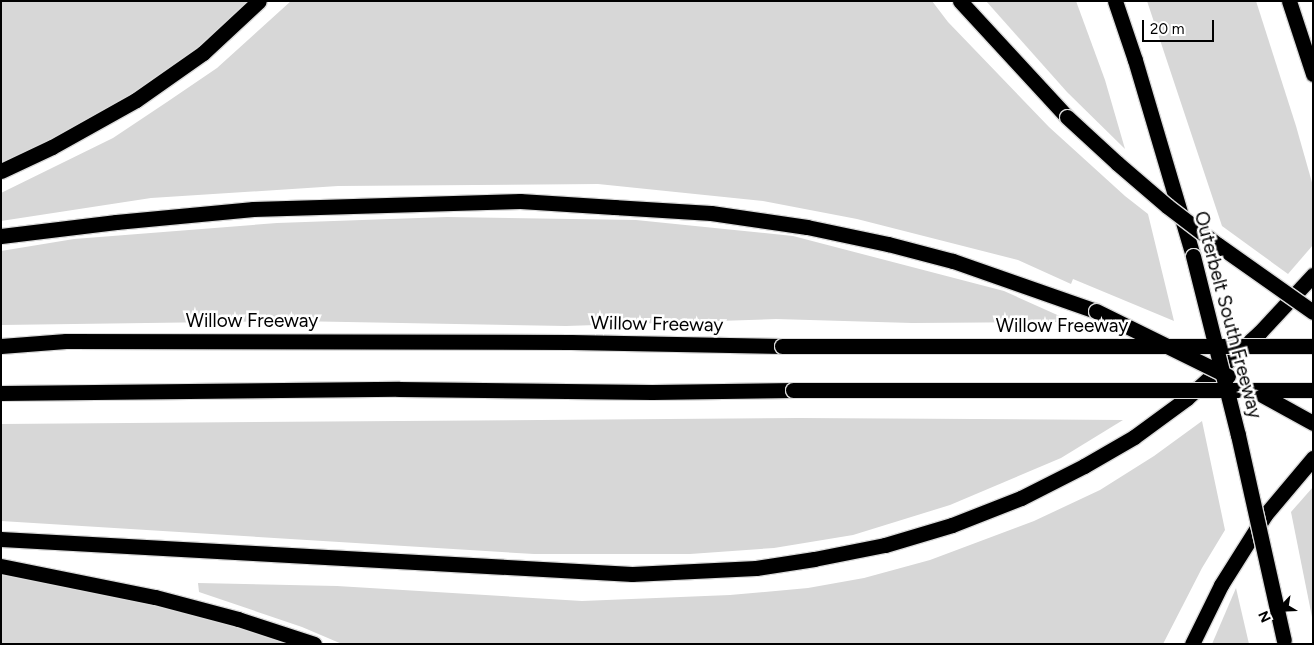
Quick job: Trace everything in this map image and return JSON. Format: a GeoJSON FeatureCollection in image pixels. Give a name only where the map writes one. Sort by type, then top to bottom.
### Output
{"type":"FeatureCollection","features":[{"type":"Feature","properties":{"kind":"highway"},"geometry":{"type":"LineString","coordinates":[[1,171],[52,148],[136,100],[203,53],[259,1]]}},
{"type":"Feature","properties":{"kind":"highway"},"geometry":{"type":"LineString","coordinates":[[960,1],[1067,117],[1116,163],[1218,245],[1313,312]]}},
{"type":"Feature","properties":{"kind":"highway","name":"Outerbelt South Freeway"},"geometry":{"type":"LineString","coordinates":[[1115,1],[1135,60],[1193,256],[1238,435],[1284,642]]}},
{"type":"Feature","properties":{"kind":"highway"},"geometry":{"type":"LineString","coordinates":[[1289,1],[1313,74]]}},
{"type":"Feature","properties":{"kind":"highway"},"geometry":{"type":"LineString","coordinates":[[1,236],[116,222],[253,209],[520,201],[711,213],[806,227],[888,244],[953,261],[1096,311],[1199,360],[1313,423]]}},
{"type":"Feature","properties":{"kind":"highway"},"geometry":{"type":"LineString","coordinates":[[1,539],[632,574],[756,568],[823,558],[885,545],[952,525],[1021,498],[1134,437],[1187,398],[1253,338],[1313,275]]}},
{"type":"Feature","properties":{"kind":"highway","name":"Willow Freeway"},"geometry":{"type":"LineString","coordinates":[[1,346],[66,341],[571,342],[782,346],[1313,346]]}},
{"type":"Feature","properties":{"kind":"highway"},"geometry":{"type":"LineString","coordinates":[[1,393],[399,389],[652,392],[793,390],[1313,390]]}},
{"type":"Feature","properties":{"kind":"highway"},"geometry":{"type":"LineString","coordinates":[[1192,644],[1221,585],[1265,515],[1313,458]]}},
{"type":"Feature","properties":{"kind":"highway"},"geometry":{"type":"LineString","coordinates":[[1,566],[155,597],[238,619],[314,644]]}},
{"type":"Feature","properties":{"kind":"shaded area"},"geometry":{"type":"Polygon","coordinates":[[[1,1],[259,1],[203,53],[1,171],[1,1]]]}},
{"type":"Feature","properties":{"kind":"shaded area"},"geometry":{"type":"Polygon","coordinates":[[[291,1],[932,1],[948,22],[1049,127],[1125,196],[1148,214],[1174,321],[1073,279],[1071,284],[1018,260],[857,219],[763,201],[598,184],[338,186],[151,198],[1,221],[1,193],[113,138],[217,68],[291,1]]]}},
{"type":"Feature","properties":{"kind":"shaded area"},"geometry":{"type":"Polygon","coordinates":[[[986,1],[1076,1],[1105,80],[1125,149],[1067,92],[986,1]]]}},
{"type":"Feature","properties":{"kind":"shaded area"},"geometry":{"type":"Polygon","coordinates":[[[1147,1],[1256,1],[1313,186],[1313,245],[1288,274],[1222,226],[1147,1]]]}},
{"type":"Feature","properties":{"kind":"shaded area"},"geometry":{"type":"Polygon","coordinates":[[[447,217],[636,220],[793,236],[1004,291],[1073,322],[912,323],[776,319],[566,326],[293,321],[1,325],[1,251],[74,239],[277,223],[447,217]]]}},
{"type":"Feature","properties":{"kind":"shaded area"},"geometry":{"type":"Polygon","coordinates":[[[799,418],[1123,420],[1061,458],[950,505],[853,535],[774,548],[690,554],[534,554],[1,521],[1,424],[799,418]]]}},
{"type":"Feature","properties":{"kind":"shaded area"},"geometry":{"type":"Polygon","coordinates":[[[1202,421],[1225,530],[1202,568],[1163,644],[342,644],[302,627],[199,592],[198,583],[337,586],[582,601],[730,595],[808,588],[864,578],[930,560],[1034,521],[1100,490],[1154,456],[1202,421]]]}},
{"type":"Feature","properties":{"kind":"shaded area"},"geometry":{"type":"Polygon","coordinates":[[[1313,487],[1313,622],[1291,512],[1313,487]]]}},
{"type":"Feature","properties":{"kind":"shaded area"},"geometry":{"type":"Polygon","coordinates":[[[1,566],[314,644],[1,644],[1,566]]]}},
{"type":"Feature","properties":{"kind":"shaded area"},"geometry":{"type":"Polygon","coordinates":[[[1236,588],[1249,644],[1212,644],[1236,588]]]}}]}
